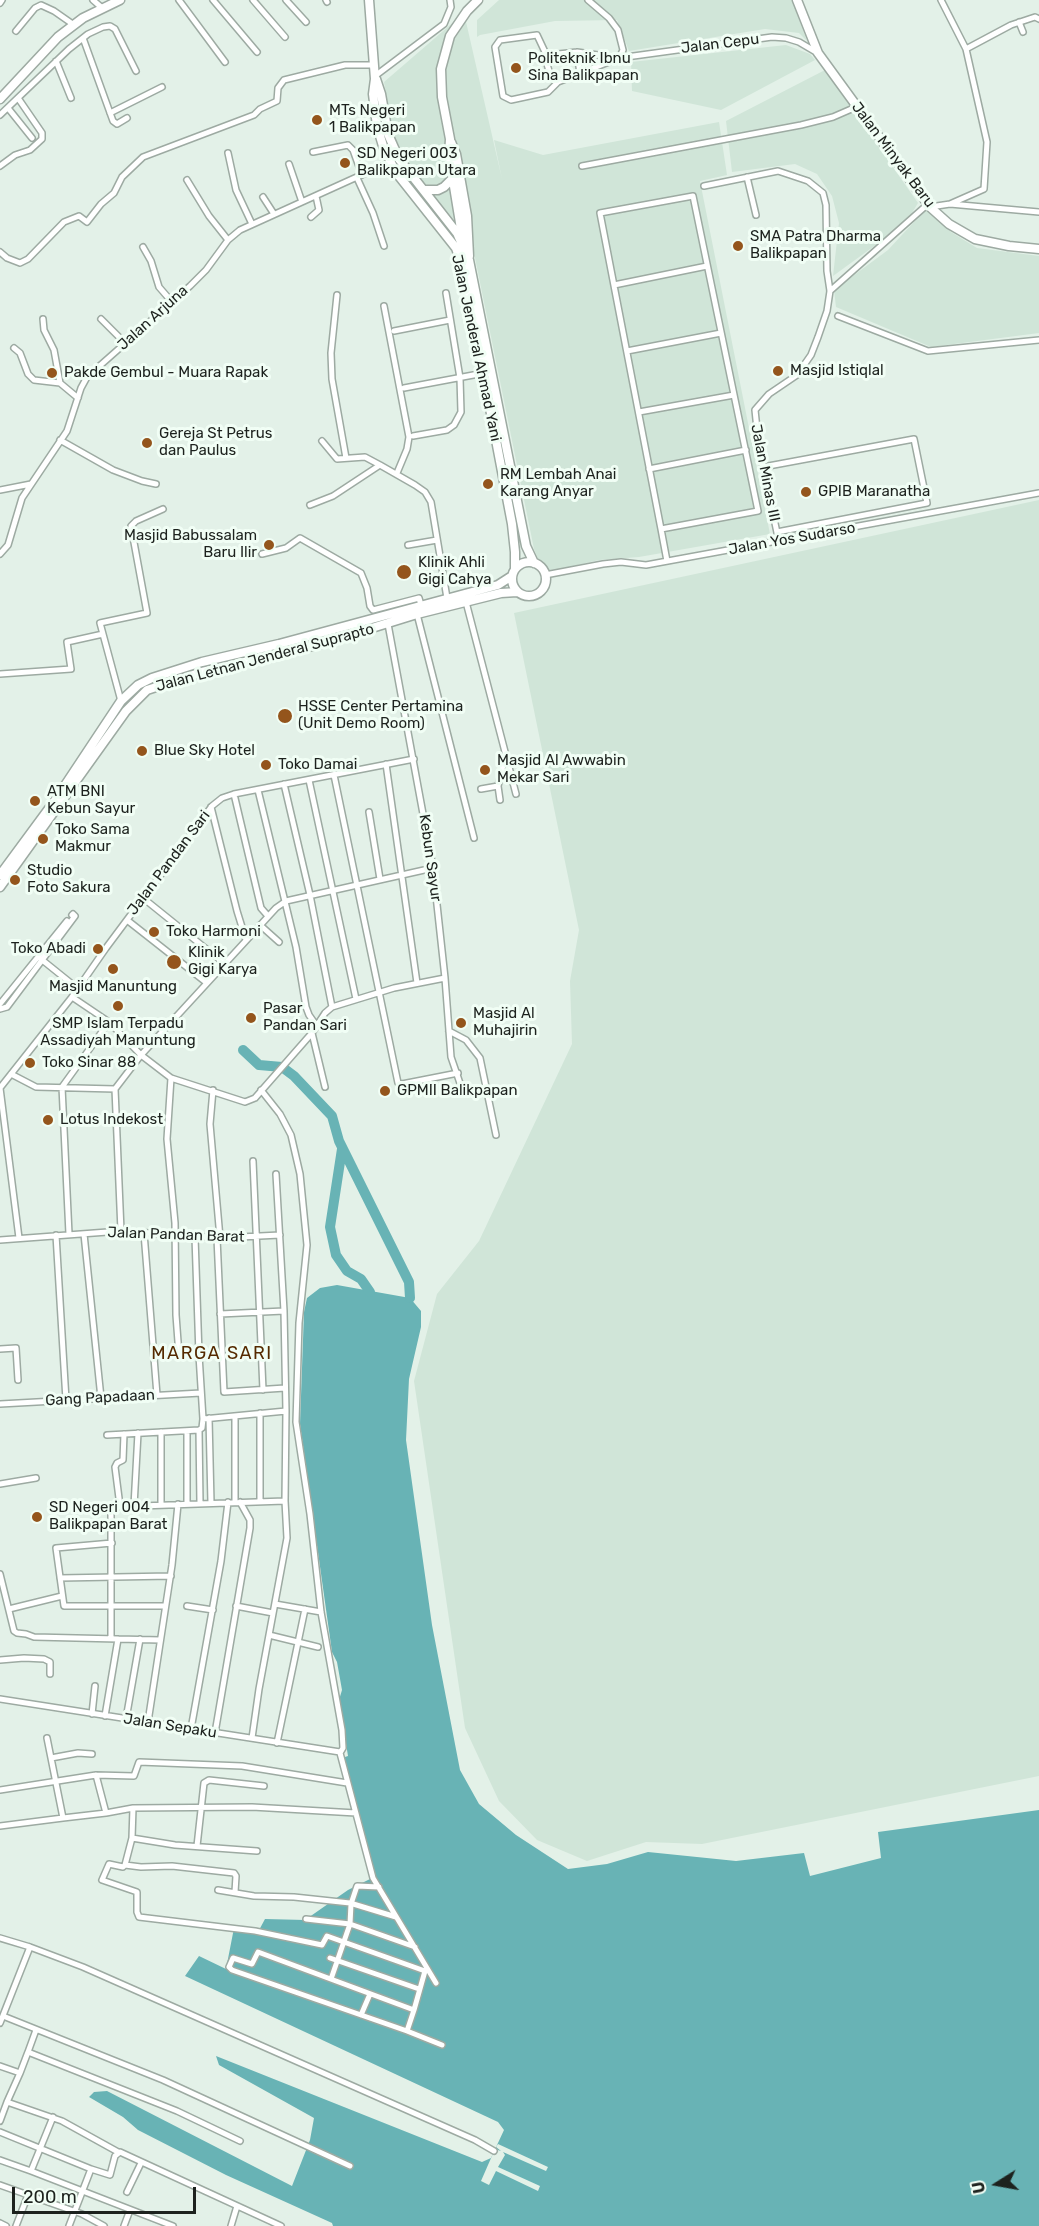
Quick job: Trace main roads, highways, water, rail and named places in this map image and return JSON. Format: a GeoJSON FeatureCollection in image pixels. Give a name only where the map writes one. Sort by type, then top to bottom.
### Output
{"type":"FeatureCollection","features":[{"type":"Feature","properties":{"kind":"main road"},"geometry":{"type":"LineString","coordinates":[[0,99],[58,38],[101,7],[120,0]]}},
{"type":"Feature","properties":{"kind":"main road","name":"Jalan Jenderal Ahmad Yani"},"geometry":{"type":"LineString","coordinates":[[369,0],[375,77],[373,94],[377,126],[390,162],[402,181],[464,259],[487,372],[512,524],[515,552],[513,573]]}},
{"type":"Feature","properties":{"kind":"main road"},"geometry":{"type":"LineString","coordinates":[[464,259],[467,216],[441,90],[444,53],[450,36],[467,11],[478,0]]}},
{"type":"Feature","properties":{"kind":"main road","name":"Jalan Minyak Baru"},"geometry":{"type":"LineString","coordinates":[[797,0],[818,53],[929,205],[949,224],[975,239],[1039,249]]}},
{"type":"Feature","properties":{"kind":"main road","name":"Jalan Jenderal Ahmad Yani"},"geometry":{"type":"LineString","coordinates":[[375,77],[381,94],[388,134],[399,159],[457,233],[463,246]]}},
{"type":"Feature","properties":{"kind":"main road"},"geometry":{"type":"LineString","coordinates":[[450,139],[449,156],[464,259]]}},
{"type":"Feature","properties":{"kind":"main road"},"geometry":{"type":"LineString","coordinates":[[424,190],[438,190],[453,178]]}},
{"type":"Feature","properties":{"kind":"main road","name":"Jalan Jenderal Ahmad Yani"},"geometry":{"type":"LineString","coordinates":[[487,372],[526,546],[534,563]]}},
{"type":"Feature","properties":{"kind":"main road"},"geometry":{"type":"LineString","coordinates":[[534,563],[542,568],[545,574],[544,587],[536,595],[525,596],[517,592],[512,585],[513,573],[521,564],[534,563]]}},
{"type":"Feature","properties":{"kind":"main road","name":"Jalan Letnan Jenderal Suprapto"},"geometry":{"type":"LineString","coordinates":[[0,887],[120,701],[144,681],[202,667],[317,645],[388,624],[447,598],[498,585],[513,573]]}},
{"type":"Feature","properties":{"kind":"main road","name":"Jalan Letnan Jenderal Suprapto"},"geometry":{"type":"LineString","coordinates":[[0,875],[133,703],[156,686],[202,667],[279,644],[419,610],[501,593],[517,592]]}},
{"type":"Feature","properties":{"kind":"water"},"geometry":{"type":"Polygon","coordinates":[[[337,1285],[410,1298],[421,1311],[421,1327],[409,1379],[406,1440],[432,1625],[460,1770],[479,1804],[516,1835],[568,1869],[607,1864],[648,1852],[736,1861],[804,1853],[810,1876],[881,1858],[878,1832],[1039,1810],[1039,2226],[333,2226],[332,2223],[226,2175],[138,2130],[123,2117],[89,2097],[94,2092],[107,2091],[292,2186],[310,2140],[314,2118],[219,2065],[216,2056],[482,2162],[491,2158],[504,2130],[498,2122],[185,1976],[199,1956],[226,1969],[234,1928],[258,1932],[265,1919],[305,1920],[348,1890],[372,1878],[342,1758],[348,1756],[339,1700],[342,1690],[337,1662],[332,1652],[300,1424],[304,1312],[307,1298],[320,1288],[337,1285]]]}},
{"type":"Feature","properties":{"kind":"waterway"},"geometry":{"type":"LineString","coordinates":[[243,1050],[259,1065],[282,1067],[294,1076],[332,1116],[339,1141],[409,1282],[410,1298]]}},
{"type":"Feature","properties":{"kind":"waterway"},"geometry":{"type":"LineString","coordinates":[[342,1149],[330,1227],[336,1255],[347,1271],[361,1279],[370,1292]]}},
{"type":"Feature","properties":{"kind":"place","name":"Politeknik Ibnu Sina Balikpapan"},"geometry":{"type":"Point","coordinates":[516,68]}},
{"type":"Feature","properties":{"kind":"place","name":"MTs Negeri 1 Balikpapan"},"geometry":{"type":"Point","coordinates":[317,120]}},
{"type":"Feature","properties":{"kind":"place","name":"SD Negeri 003 Balikpapan Utara"},"geometry":{"type":"Point","coordinates":[345,163]}},
{"type":"Feature","properties":{"kind":"place","name":"SMA Patra Dharma Balikpapan"},"geometry":{"type":"Point","coordinates":[738,246]}},
{"type":"Feature","properties":{"kind":"place","name":"Masjid Istiqlal"},"geometry":{"type":"Point","coordinates":[778,371]}},
{"type":"Feature","properties":{"kind":"place","name":"Pakde Gembul - Muara Rapak"},"geometry":{"type":"Point","coordinates":[52,373]}},
{"type":"Feature","properties":{"kind":"place","name":"Gereja St Petrus dan Paulus"},"geometry":{"type":"Point","coordinates":[147,443]}},
{"type":"Feature","properties":{"kind":"place","name":"RM Lembah Anai Karang Anyar"},"geometry":{"type":"Point","coordinates":[488,484]}},
{"type":"Feature","properties":{"kind":"place","name":"GPIB Maranatha"},"geometry":{"type":"Point","coordinates":[806,492]}},
{"type":"Feature","properties":{"kind":"place","name":"Masjid Babussalam Baru Ilir"},"geometry":{"type":"Point","coordinates":[269,545]}},
{"type":"Feature","properties":{"kind":"place","name":"Klinik Ahli Gigi Cahya"},"geometry":{"type":"Point","coordinates":[404,572]}},
{"type":"Feature","properties":{"kind":"place","name":"HSSE Center Pertamina (Unit Demo Room)"},"geometry":{"type":"Point","coordinates":[285,716]}},
{"type":"Feature","properties":{"kind":"place","name":"Blue Sky Hotel"},"geometry":{"type":"Point","coordinates":[142,751]}},
{"type":"Feature","properties":{"kind":"place","name":"Toko Damai"},"geometry":{"type":"Point","coordinates":[266,765]}},
{"type":"Feature","properties":{"kind":"place","name":"Masjid Al Awwabin Mekar Sari"},"geometry":{"type":"Point","coordinates":[485,770]}},
{"type":"Feature","properties":{"kind":"place","name":"ATM BNI Kebun Sayur"},"geometry":{"type":"Point","coordinates":[35,801]}},
{"type":"Feature","properties":{"kind":"place","name":"Toko Sama Makmur"},"geometry":{"type":"Point","coordinates":[43,839]}},
{"type":"Feature","properties":{"kind":"place","name":"Studio Foto Sakura"},"geometry":{"type":"Point","coordinates":[15,880]}},
{"type":"Feature","properties":{"kind":"place","name":"Toko Harmoni"},"geometry":{"type":"Point","coordinates":[154,932]}},
{"type":"Feature","properties":{"kind":"place","name":"Toko Abadi"},"geometry":{"type":"Point","coordinates":[98,949]}},
{"type":"Feature","properties":{"kind":"place","name":"Klinik Gigi Karya"},"geometry":{"type":"Point","coordinates":[174,962]}},
{"type":"Feature","properties":{"kind":"place","name":"Masjid Manuntung"},"geometry":{"type":"Point","coordinates":[113,969]}},
{"type":"Feature","properties":{"kind":"place","name":"SMP Islam Terpadu Assadiyah Manuntung"},"geometry":{"type":"Point","coordinates":[118,1006]}},
{"type":"Feature","properties":{"kind":"place","name":"Pasar Pandan Sari"},"geometry":{"type":"Point","coordinates":[251,1018]}},
{"type":"Feature","properties":{"kind":"place","name":"Masjid Al Muhajirin"},"geometry":{"type":"Point","coordinates":[461,1023]}},
{"type":"Feature","properties":{"kind":"place","name":"Toko Sinar 88"},"geometry":{"type":"Point","coordinates":[30,1063]}},
{"type":"Feature","properties":{"kind":"place","name":"GPMII Balikpapan"},"geometry":{"type":"Point","coordinates":[385,1091]}},
{"type":"Feature","properties":{"kind":"place","name":"Lotus Indekost"},"geometry":{"type":"Point","coordinates":[48,1120]}},
{"type":"Feature","properties":{"kind":"place","name":"SD Negeri 004 Balikpapan Barat"},"geometry":{"type":"Point","coordinates":[37,1517]}},
{"type":"Feature","properties":{"kind":"district","name":"MARGA SARI"},"geometry":{"type":"Point","coordinates":[212,1354]}}]}
